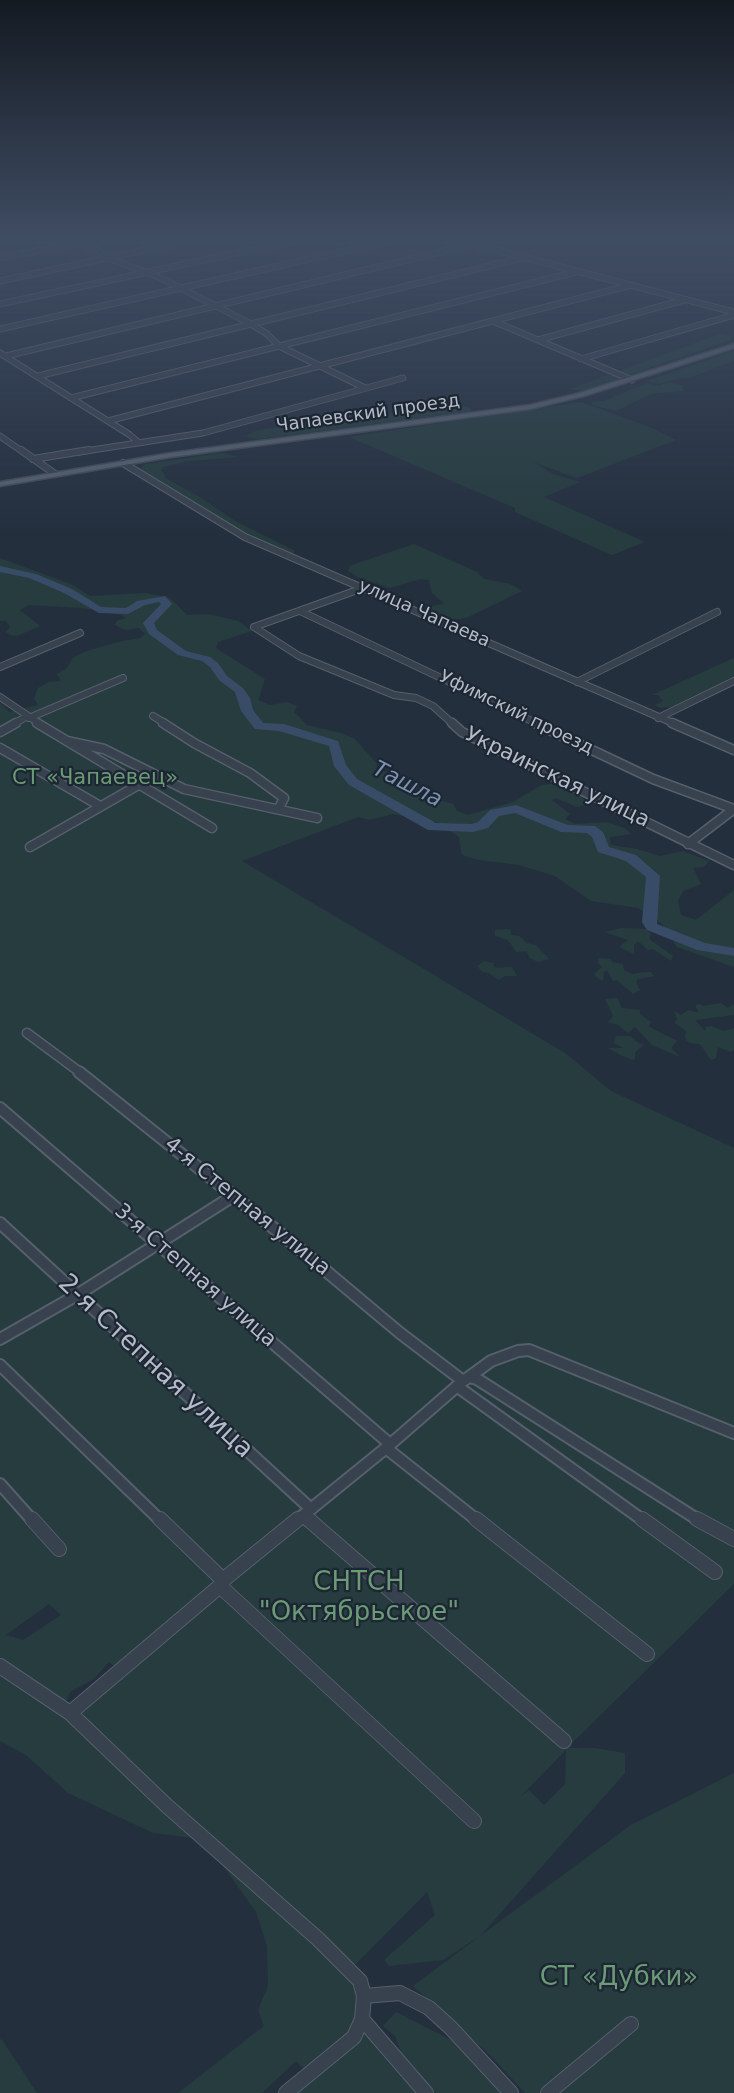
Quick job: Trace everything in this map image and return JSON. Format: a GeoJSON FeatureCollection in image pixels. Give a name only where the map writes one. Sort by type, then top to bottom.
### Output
{"type":"FeatureCollection","features":[{"type":"Feature","properties":{"kind":"main road","name":"Чапаевский проезд"},"geometry":{"type":"LineString","coordinates":[[0,484],[123,463],[530,407],[574,398],[734,346]]}},
{"type":"Feature","properties":{"kind":"street"},"geometry":{"type":"LineString","coordinates":[[3,354],[79,337]]}},
{"type":"Feature","properties":{"kind":"street"},"geometry":{"type":"LineString","coordinates":[[38,376],[199,337]]}},
{"type":"Feature","properties":{"kind":"street"},"geometry":{"type":"LineString","coordinates":[[270,337],[279,346],[365,388]]}},
{"type":"Feature","properties":{"kind":"street"},"geometry":{"type":"LineString","coordinates":[[71,398],[316,337]]}},
{"type":"Feature","properties":{"kind":"street"},"geometry":{"type":"LineString","coordinates":[[108,421],[432,337]]}},
{"type":"Feature","properties":{"kind":"street"},"geometry":{"type":"LineString","coordinates":[[530,337],[632,380]]}},
{"type":"Feature","properties":{"kind":"street"},"geometry":{"type":"LineString","coordinates":[[538,340],[550,337]]}},
{"type":"Feature","properties":{"kind":"street"},"geometry":{"type":"LineString","coordinates":[[582,359],[657,337]]}},
{"type":"Feature","properties":{"kind":"street"},"geometry":{"type":"LineString","coordinates":[[3,354],[139,443]]}},
{"type":"Feature","properties":{"kind":"street"},"geometry":{"type":"LineString","coordinates":[[33,459],[203,433],[403,378]]}},
{"type":"Feature","properties":{"kind":"street"},"geometry":{"type":"LineString","coordinates":[[0,436],[55,474]]}},
{"type":"Feature","properties":{"kind":"street","name":"улица Чапаева"},"geometry":{"type":"LineString","coordinates":[[123,463],[245,537],[734,750]]}},
{"type":"Feature","properties":{"kind":"street"},"geometry":{"type":"LineString","coordinates":[[300,611],[363,588]]}},
{"type":"Feature","properties":{"kind":"street","name":"Украинская улица"},"geometry":{"type":"LineString","coordinates":[[300,611],[254,627],[299,656],[394,695],[416,698],[433,706],[462,732],[734,865]]}},
{"type":"Feature","properties":{"kind":"street","name":"Уфимский проезд"},"geometry":{"type":"LineString","coordinates":[[300,611],[653,779],[734,809]]}},
{"type":"Feature","properties":{"kind":"street"},"geometry":{"type":"LineString","coordinates":[[577,682],[717,612]]}},
{"type":"Feature","properties":{"kind":"street"},"geometry":{"type":"LineString","coordinates":[[0,667],[80,633]]}},
{"type":"Feature","properties":{"kind":"street"},"geometry":{"type":"LineString","coordinates":[[0,732],[27,718],[123,678]]}},
{"type":"Feature","properties":{"kind":"street"},"geometry":{"type":"LineString","coordinates":[[658,718],[734,681]]}},
{"type":"Feature","properties":{"kind":"street"},"geometry":{"type":"LineString","coordinates":[[0,697],[27,718],[212,828]]}},
{"type":"Feature","properties":{"kind":"street"},"geometry":{"type":"LineString","coordinates":[[153,716],[194,743],[250,773],[284,798],[279,808]]}},
{"type":"Feature","properties":{"kind":"street"},"geometry":{"type":"LineString","coordinates":[[67,741],[104,749],[184,789],[317,818]]}},
{"type":"Feature","properties":{"kind":"street"},"geometry":{"type":"LineString","coordinates":[[0,748],[100,806]]}},
{"type":"Feature","properties":{"kind":"street"},"geometry":{"type":"LineString","coordinates":[[30,847],[140,784]]}},
{"type":"Feature","properties":{"kind":"street"},"geometry":{"type":"LineString","coordinates":[[688,844],[734,809]]}},
{"type":"Feature","properties":{"kind":"street","name":"4-я Степная улица"},"geometry":{"type":"LineString","coordinates":[[27,1033],[48,1047],[462,1382],[715,1572]]}},
{"type":"Feature","properties":{"kind":"street","name":"3-я Степная улица"},"geometry":{"type":"LineString","coordinates":[[0,1108],[158,1243],[388,1446],[647,1654]]}},
{"type":"Feature","properties":{"kind":"street"},"geometry":{"type":"LineString","coordinates":[[0,1340],[233,1196]]}},
{"type":"Feature","properties":{"kind":"street","name":"2-я Степная улица"},"geometry":{"type":"LineString","coordinates":[[0,1224],[307,1512],[564,1741]]}},
{"type":"Feature","properties":{"kind":"street"},"geometry":{"type":"LineString","coordinates":[[70,1713],[462,1382],[491,1361],[518,1351],[529,1350],[734,1433]]}},
{"type":"Feature","properties":{"kind":"street"},"geometry":{"type":"LineString","coordinates":[[0,1365],[222,1583],[474,1821]]}},
{"type":"Feature","properties":{"kind":"street"},"geometry":{"type":"LineString","coordinates":[[462,1382],[477,1380],[708,1526],[734,1539]]}},
{"type":"Feature","properties":{"kind":"street"},"geometry":{"type":"LineString","coordinates":[[0,1484],[59,1549]]}},
{"type":"Feature","properties":{"kind":"street"},"geometry":{"type":"LineString","coordinates":[[0,1666],[70,1713],[166,1805],[318,1939],[360,1982],[364,1996],[362,2019],[354,2037],[286,2093]]}},
{"type":"Feature","properties":{"kind":"street"},"geometry":{"type":"LineString","coordinates":[[364,1996],[400,1993],[429,2008],[451,2028],[511,2093]]}},
{"type":"Feature","properties":{"kind":"street"},"geometry":{"type":"LineString","coordinates":[[362,2019],[426,2093]]}},
{"type":"Feature","properties":{"kind":"street"},"geometry":{"type":"LineString","coordinates":[[548,2093],[631,2024]]}},
{"type":"Feature","properties":{"kind":"green space"},"geometry":{"type":"Polygon","coordinates":[[[713,337],[731,337],[733,339],[583,391],[570,389],[713,337]]]}},
{"type":"Feature","properties":{"kind":"green space"},"geometry":{"type":"Polygon","coordinates":[[[734,351],[734,361],[689,378],[659,384],[647,381],[734,351]]]}},
{"type":"Feature","properties":{"kind":"green space"},"geometry":{"type":"Polygon","coordinates":[[[669,382],[681,385],[684,391],[651,394],[616,411],[592,405],[591,402],[604,401],[647,383],[658,386],[669,382]]]}},
{"type":"Feature","properties":{"kind":"green space"},"geometry":{"type":"Polygon","coordinates":[[[581,402],[652,428],[676,440],[577,478],[533,462],[553,474],[580,482],[544,497],[645,542],[612,555],[515,512],[515,508],[349,437],[581,402]]]}},
{"type":"Feature","properties":{"kind":"green space"},"geometry":{"type":"Polygon","coordinates":[[[459,405],[470,408],[472,411],[258,439],[245,436],[258,430],[459,405]]]}},
{"type":"Feature","properties":{"kind":"green space"},"geometry":{"type":"Polygon","coordinates":[[[222,453],[238,457],[189,461],[163,467],[161,471],[165,478],[198,496],[237,522],[295,551],[293,554],[304,560],[244,534],[139,469],[146,464],[222,453]]]}},
{"type":"Feature","properties":{"kind":"green space"},"geometry":{"type":"Polygon","coordinates":[[[414,544],[477,572],[484,579],[510,584],[522,591],[466,618],[446,621],[435,616],[427,608],[444,603],[432,593],[429,580],[420,579],[390,588],[358,577],[348,571],[350,566],[414,544]]]}},
{"type":"Feature","properties":{"kind":"green space"},"geometry":{"type":"Polygon","coordinates":[[[0,558],[73,585],[90,596],[146,593],[170,598],[187,615],[208,614],[238,621],[252,631],[218,642],[216,648],[265,679],[258,700],[270,705],[287,702],[297,706],[294,712],[307,725],[341,733],[355,739],[377,764],[376,769],[404,778],[421,788],[425,796],[453,804],[457,811],[468,815],[513,802],[542,785],[551,784],[579,794],[588,804],[577,807],[556,798],[552,800],[570,814],[565,819],[575,824],[607,822],[624,828],[631,834],[610,837],[611,845],[660,856],[683,851],[709,861],[704,867],[693,868],[701,884],[683,891],[678,901],[681,915],[696,920],[734,890],[734,967],[677,947],[662,924],[638,908],[591,901],[555,876],[519,865],[479,860],[462,855],[459,837],[436,822],[393,814],[370,820],[358,817],[242,861],[565,1053],[611,1091],[734,1148],[734,1584],[567,1748],[595,1748],[625,1753],[625,1773],[480,1936],[443,1960],[389,1966],[384,1960],[435,1915],[427,1892],[355,1965],[70,1708],[115,1667],[109,1662],[94,1679],[70,1692],[65,1705],[0,1662],[0,703],[9,712],[38,705],[34,699],[38,688],[49,682],[61,681],[57,674],[66,669],[73,658],[87,651],[140,638],[145,634],[139,628],[125,630],[115,625],[117,621],[126,618],[121,615],[83,608],[29,605],[20,610],[40,626],[17,636],[6,632],[10,627],[6,621],[0,621],[0,558]],[[49,1604],[6,1635],[23,1640],[61,1615],[49,1604]],[[566,1750],[521,1796],[529,1790],[544,1805],[565,1784],[566,1750]]]}},
{"type":"Feature","properties":{"kind":"green space"},"geometry":{"type":"Polygon","coordinates":[[[734,658],[734,677],[672,707],[660,708],[655,705],[663,701],[658,695],[652,695],[734,658]]]}},
{"type":"Feature","properties":{"kind":"green space"},"geometry":{"type":"Polygon","coordinates":[[[621,928],[646,929],[651,934],[649,939],[673,956],[671,961],[653,949],[648,950],[638,941],[634,945],[634,954],[619,947],[628,940],[605,932],[621,928]]]}},
{"type":"Feature","properties":{"kind":"green space"},"geometry":{"type":"Polygon","coordinates":[[[510,929],[511,935],[519,936],[527,943],[536,945],[549,959],[538,962],[530,958],[526,951],[516,952],[508,940],[495,936],[495,930],[510,929]]]}},
{"type":"Feature","properties":{"kind":"green space"},"geometry":{"type":"Polygon","coordinates":[[[598,958],[611,959],[612,962],[623,964],[624,970],[632,974],[651,972],[654,976],[638,979],[636,982],[640,990],[633,994],[617,980],[613,981],[607,970],[604,972],[603,981],[596,977],[594,974],[602,967],[598,963],[598,958]]]}},
{"type":"Feature","properties":{"kind":"green space"},"geometry":{"type":"Polygon","coordinates":[[[484,961],[493,963],[495,968],[512,967],[517,976],[505,976],[499,980],[489,973],[482,972],[477,966],[484,961]]]}},
{"type":"Feature","properties":{"kind":"green space"},"geometry":{"type":"Polygon","coordinates":[[[617,998],[622,1008],[640,1010],[640,1014],[651,1022],[649,1026],[677,1041],[671,1048],[680,1057],[652,1045],[635,1027],[628,1033],[618,1025],[608,1022],[613,1016],[605,999],[617,998]]]}},
{"type":"Feature","properties":{"kind":"green space"},"geometry":{"type":"Polygon","coordinates":[[[721,1003],[728,1008],[734,1004],[734,1015],[695,1020],[705,1031],[706,1027],[711,1026],[724,1031],[734,1028],[734,1050],[731,1052],[718,1047],[716,1058],[711,1060],[700,1044],[687,1041],[686,1031],[675,1023],[677,1019],[674,1011],[681,1015],[688,1010],[699,1013],[695,1005],[721,1003]]]}},
{"type":"Feature","properties":{"kind":"green space"},"geometry":{"type":"Polygon","coordinates":[[[616,1036],[630,1036],[644,1045],[635,1052],[635,1059],[620,1055],[608,1048],[623,1048],[614,1043],[616,1036]]]}},
{"type":"Feature","properties":{"kind":"green space"},"geometry":{"type":"Polygon","coordinates":[[[0,1673],[66,1717],[194,1838],[153,1833],[68,1793],[26,1755],[0,1741],[0,1673]]]}},
{"type":"Feature","properties":{"kind":"green space","name":"СТ «Дубки»"},"geometry":{"type":"Polygon","coordinates":[[[734,1773],[734,2093],[525,2093],[490,2055],[413,1986],[631,1825],[734,1773]]]}},
{"type":"Feature","properties":{"kind":"green space"},"geometry":{"type":"Polygon","coordinates":[[[221,1863],[315,1944],[355,1985],[359,1997],[358,2016],[350,2033],[305,2070],[296,2061],[262,2093],[178,2093],[264,2026],[258,2010],[268,1986],[267,1946],[256,1912],[221,1863]]]}},
{"type":"Feature","properties":{"kind":"green space"},"geometry":{"type":"Polygon","coordinates":[[[396,2012],[457,2043],[503,2093],[436,2093],[402,2055],[395,2036],[383,2026],[396,2012]]]}},
{"type":"Feature","properties":{"kind":"green space"},"geometry":{"type":"Polygon","coordinates":[[[364,2031],[420,2093],[291,2093],[364,2031]]]}},
{"type":"Feature","properties":{"kind":"green space"},"geometry":{"type":"Polygon","coordinates":[[[0,2039],[2,2040],[37,2093],[0,2093],[0,2039]]]}},
{"type":"Feature","properties":{"kind":"waterway","name":"Ташла"},"geometry":{"type":"LineString","coordinates":[[0,569],[32,576],[68,591],[99,610],[128,611],[141,603],[161,598],[167,604],[148,623],[153,632],[182,653],[206,659],[214,665],[223,678],[239,690],[244,698],[247,711],[259,726],[280,727],[334,744],[340,766],[353,782],[433,827],[473,828],[483,825],[495,813],[516,809],[566,829],[590,829],[598,835],[603,849],[631,858],[653,876],[649,922],[652,927],[702,947],[734,952]]}},
{"type":"Feature","properties":{"kind":"park label","name":"СТ «Чапаевец»"},"geometry":{"type":"Point","coordinates":[95,779]}},
{"type":"Feature","properties":{"kind":"park label","name":"СНТСН \"Октябрьское\""},"geometry":{"type":"Point","coordinates":[359,1598]}}]}
